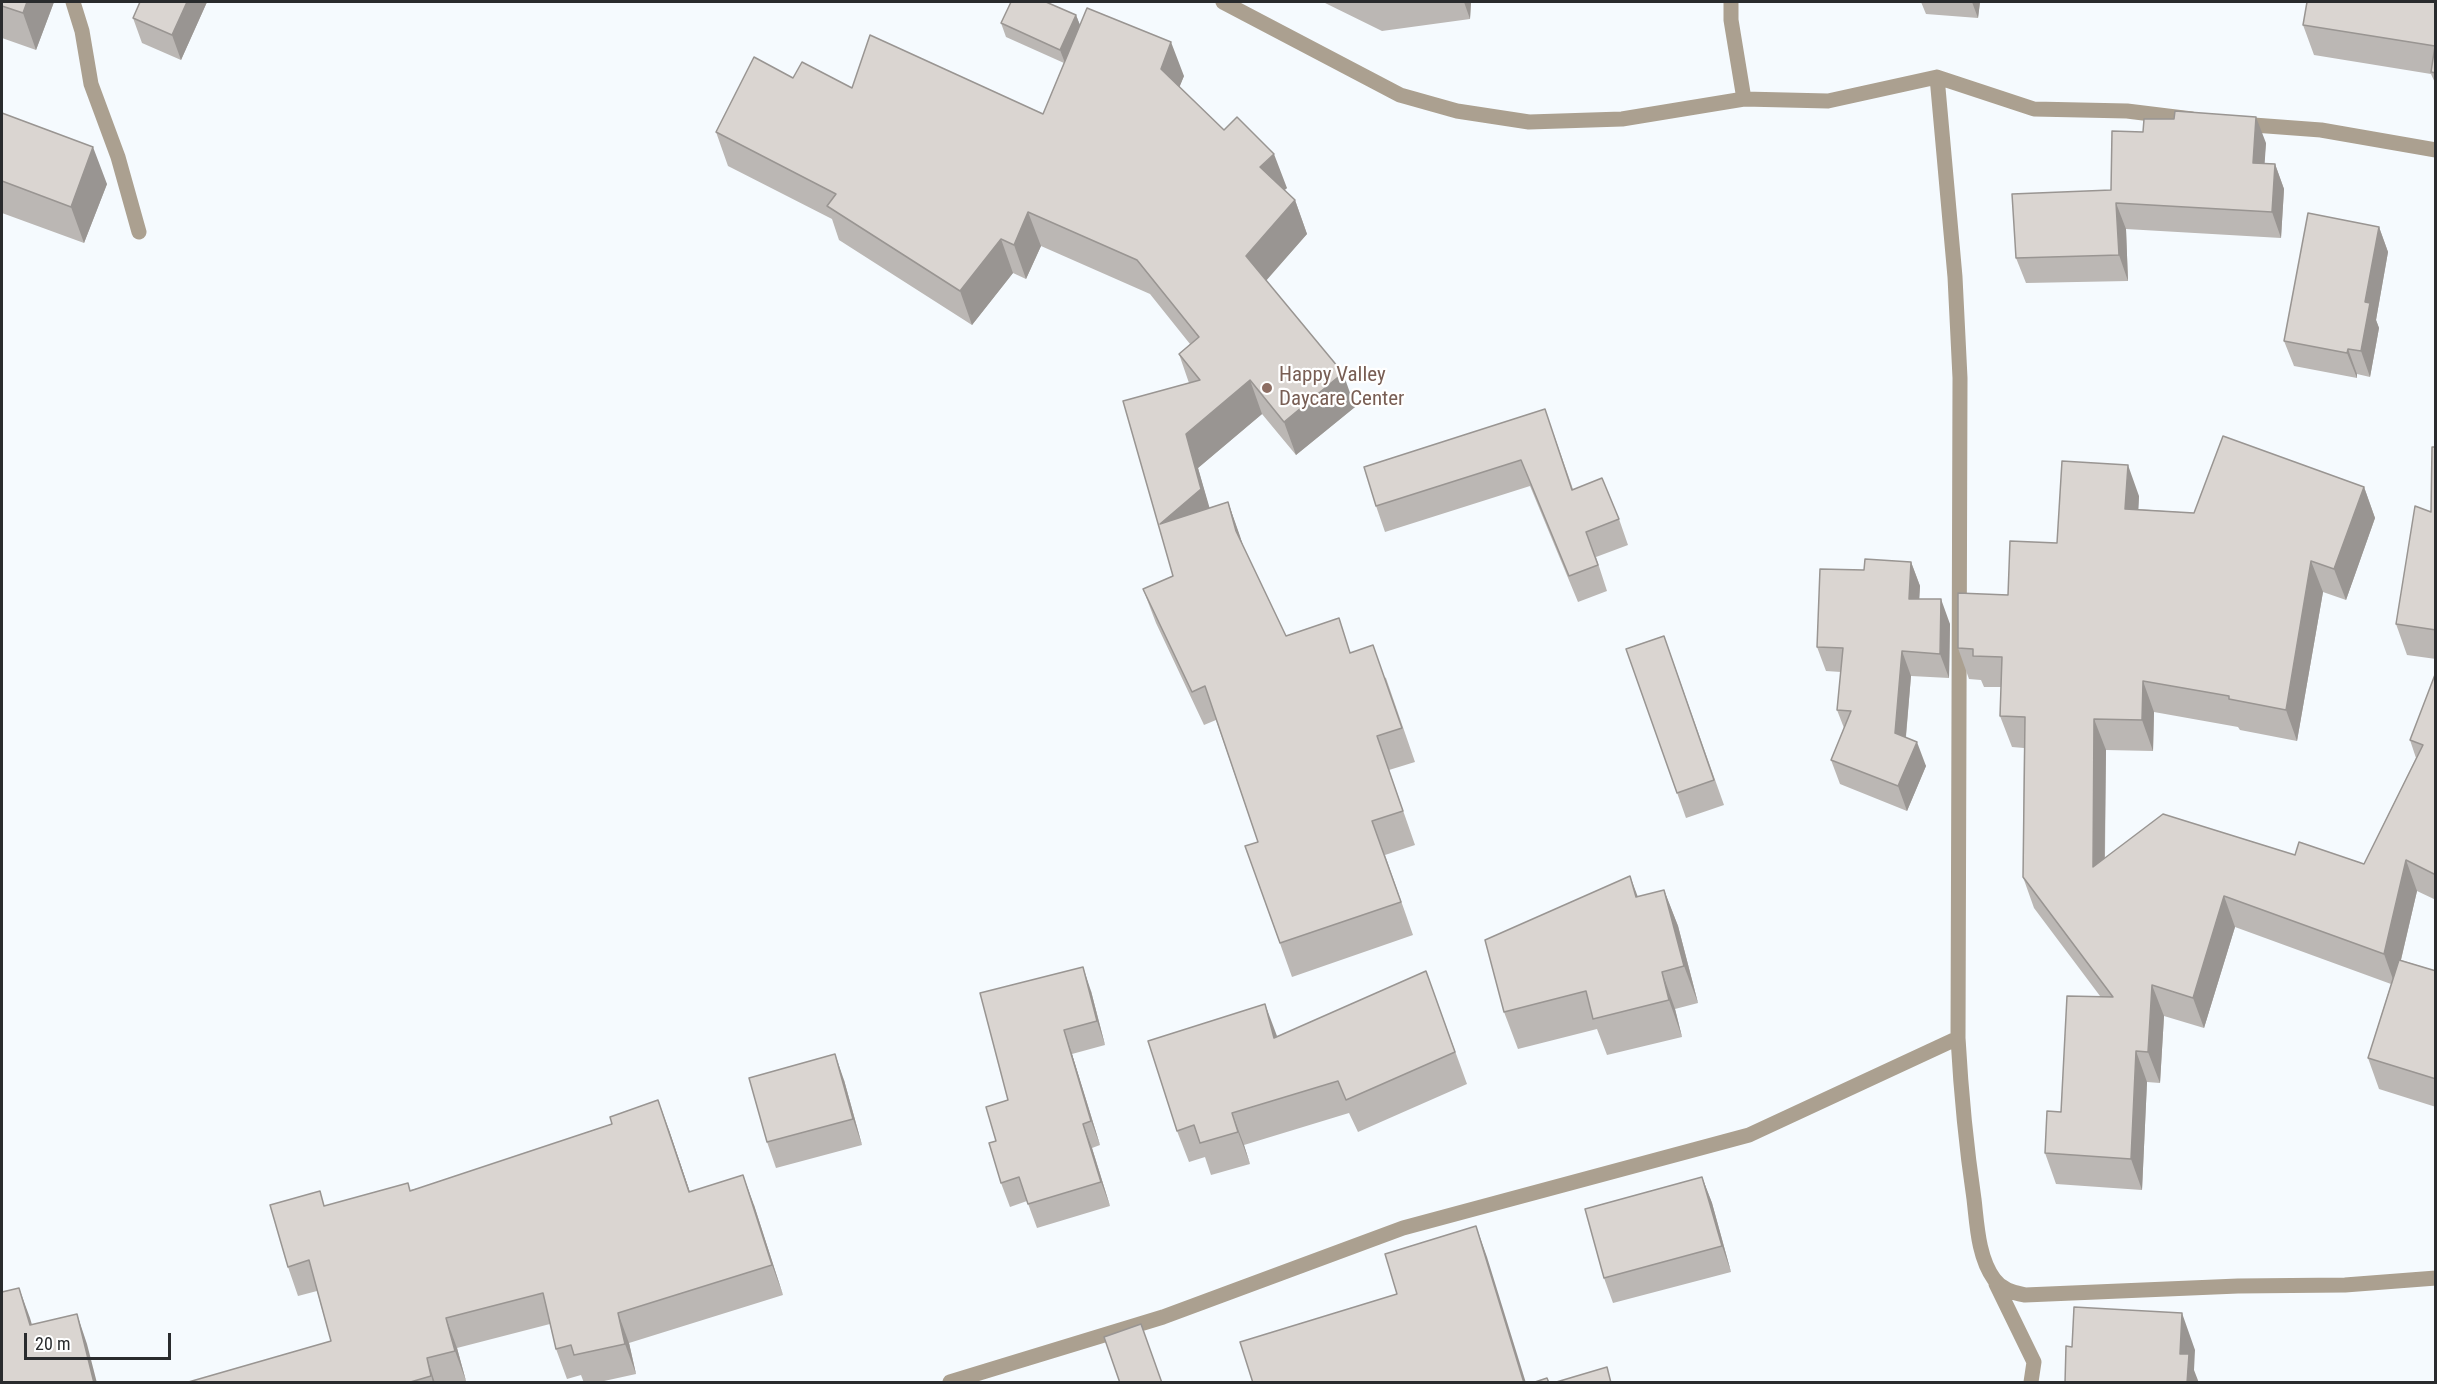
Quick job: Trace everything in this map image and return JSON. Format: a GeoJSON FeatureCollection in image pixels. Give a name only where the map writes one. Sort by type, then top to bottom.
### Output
{"type":"FeatureCollection","features":[{"type":"Feature","properties":{"kind":"street"},"geometry":{"type":"LineString","coordinates":[[73,2],[82,32],[91,84],[118,157],[139,232]]}},
{"type":"Feature","properties":{"kind":"street"},"geometry":{"type":"LineString","coordinates":[[1223,2],[1400,94],[1457,111],[1529,122],[1622,119],[1744,99],[1828,101],[1937,77],[2034,110],[2127,111],[2203,121]]}},
{"type":"Feature","properties":{"kind":"street"},"geometry":{"type":"LineString","coordinates":[[1731,2],[1731,20],[1744,99]]}},
{"type":"Feature","properties":{"kind":"street"},"geometry":{"type":"LineString","coordinates":[[1937,77],[1956,277],[1960,378],[1958,1038],[1964,1125],[1978,1231],[1985,1260],[2034,1362],[2031,1383]]}},
{"type":"Feature","properties":{"kind":"street"},"geometry":{"type":"LineString","coordinates":[[2223,123],[2321,130],[2436,150]]}},
{"type":"Feature","properties":{"kind":"street"},"geometry":{"type":"LineString","coordinates":[[950,1383],[1163,1317],[1403,1228],[1749,1135],[1958,1038]]}},
{"type":"Feature","properties":{"kind":"street"},"geometry":{"type":"LineString","coordinates":[[1993,1278],[2002,1287],[2016,1294],[2041,1296],[2238,1286],[2345,1285],[2436,1278]]}},
{"type":"Feature","properties":{"kind":"building"},"geometry":{"type":"Polygon","coordinates":[[[2,2],[27,2],[23,13],[2,6],[2,2]]]}},
{"type":"Feature","properties":{"kind":"building"},"geometry":{"type":"Polygon","coordinates":[[[140,2],[187,2],[172,35],[133,18],[140,2]]]}},
{"type":"Feature","properties":{"kind":"building"},"geometry":{"type":"Polygon","coordinates":[[[1011,2],[1046,2],[1076,15],[1060,50],[1001,23],[1011,2]]]}},
{"type":"Feature","properties":{"kind":"building"},"geometry":{"type":"Polygon","coordinates":[[[2307,2],[2436,2],[2436,73],[2431,72],[2435,46],[2303,25],[2307,2]]]}},
{"type":"Feature","properties":{"kind":"building"},"geometry":{"type":"Polygon","coordinates":[[[1087,8],[1171,42],[1161,69],[1224,130],[1237,117],[1274,154],[1260,167],[1295,200],[1246,256],[1343,373],[1284,422],[1250,380],[1186,434],[1201,489],[1160,524],[1228,502],[1236,531],[1286,636],[1339,618],[1350,653],[1373,645],[1402,728],[1377,736],[1403,811],[1372,821],[1401,902],[1280,943],[1245,846],[1258,842],[1205,686],[1192,692],[1143,589],[1173,576],[1123,401],[1200,380],[1179,354],[1199,337],[1137,260],[1028,212],[1014,245],[1001,239],[960,291],[827,206],[836,194],[716,132],[754,57],[793,78],[802,62],[852,88],[870,35],[1043,114],[1087,8]]]}},
{"type":"Feature","properties":{"kind":"building"},"geometry":{"type":"Polygon","coordinates":[[[2175,111],[2256,117],[2253,163],[2275,164],[2272,212],[2116,203],[2119,255],[2016,258],[2012,194],[2111,190],[2112,131],[2143,132],[2144,119],[2174,119],[2175,111]]]}},
{"type":"Feature","properties":{"kind":"building"},"geometry":{"type":"Polygon","coordinates":[[[2,113],[93,147],[71,207],[2,181],[2,113]]]}},
{"type":"Feature","properties":{"kind":"building"},"geometry":{"type":"Polygon","coordinates":[[[2308,213],[2379,227],[2365,302],[2370,303],[2361,351],[2348,349],[2347,353],[2284,341],[2308,213]]]}},
{"type":"Feature","properties":{"kind":"building"},"geometry":{"type":"Polygon","coordinates":[[[1545,409],[1572,490],[1602,478],[1619,519],[1586,532],[1598,565],[1569,576],[1521,460],[1376,506],[1364,467],[1545,409]]]}},
{"type":"Feature","properties":{"kind":"building"},"geometry":{"type":"Polygon","coordinates":[[[2223,436],[2364,487],[2334,569],[2311,561],[2286,710],[2229,699],[2229,696],[2143,681],[2142,720],[2094,719],[2093,867],[2163,814],[2295,855],[2299,842],[2364,864],[2423,745],[2410,740],[2436,672],[2436,875],[2406,860],[2384,954],[2224,896],[2193,998],[2152,985],[2148,1052],[2136,1051],[2131,1159],[2045,1153],[2047,1111],[2061,1112],[2067,996],[2113,997],[2023,877],[2025,717],[2000,716],[2002,657],[1973,656],[1973,649],[1958,648],[1958,593],[2008,595],[2010,541],[2057,543],[2062,461],[2128,465],[2125,509],[2194,513],[2223,436]]]}},
{"type":"Feature","properties":{"kind":"building"},"geometry":{"type":"Polygon","coordinates":[[[2432,447],[2436,447],[2436,630],[2396,624],[2415,506],[2431,512],[2432,447]]]}},
{"type":"Feature","properties":{"kind":"building"},"geometry":{"type":"Polygon","coordinates":[[[1865,559],[1911,562],[1909,599],[1941,599],[1940,654],[1902,651],[1895,733],[1917,742],[1898,786],[1831,760],[1851,711],[1837,710],[1843,648],[1817,647],[1820,569],[1864,570],[1865,559]]]}},
{"type":"Feature","properties":{"kind":"building"},"geometry":{"type":"Polygon","coordinates":[[[1664,636],[1714,780],[1677,793],[1626,649],[1664,636]]]}},
{"type":"Feature","properties":{"kind":"building"},"geometry":{"type":"Polygon","coordinates":[[[1630,876],[1636,897],[1664,890],[1684,966],[1662,972],[1669,1000],[1593,1019],[1586,991],[1504,1012],[1485,940],[1630,876]]]}},
{"type":"Feature","properties":{"kind":"building"},"geometry":{"type":"Polygon","coordinates":[[[2399,960],[2436,971],[2436,1079],[2368,1058],[2399,960]]]}},
{"type":"Feature","properties":{"kind":"building"},"geometry":{"type":"Polygon","coordinates":[[[1083,967],[1097,1021],[1064,1030],[1091,1121],[1083,1124],[1101,1182],[1028,1204],[1019,1177],[1001,1183],[989,1143],[996,1141],[986,1107],[1008,1100],[980,993],[1083,967]]]}},
{"type":"Feature","properties":{"kind":"building"},"geometry":{"type":"Polygon","coordinates":[[[1426,971],[1455,1052],[1346,1100],[1338,1081],[1232,1113],[1238,1132],[1200,1143],[1194,1125],[1177,1131],[1148,1041],[1265,1004],[1274,1038],[1426,971]]]}},
{"type":"Feature","properties":{"kind":"building"},"geometry":{"type":"Polygon","coordinates":[[[835,1054],[853,1119],[767,1142],[749,1078],[835,1054]]]}},
{"type":"Feature","properties":{"kind":"building"},"geometry":{"type":"Polygon","coordinates":[[[658,1100],[689,1192],[743,1175],[772,1265],[618,1313],[625,1344],[574,1355],[571,1345],[556,1349],[543,1293],[446,1318],[455,1351],[427,1358],[431,1376],[407,1383],[185,1383],[331,1341],[309,1260],[288,1267],[270,1205],[320,1191],[324,1206],[408,1183],[410,1191],[612,1124],[610,1117],[658,1100]]]}},
{"type":"Feature","properties":{"kind":"building"},"geometry":{"type":"Polygon","coordinates":[[[1702,1177],[1722,1246],[1604,1278],[1585,1209],[1702,1177]]]}},
{"type":"Feature","properties":{"kind":"building"},"geometry":{"type":"Polygon","coordinates":[[[1476,1226],[1524,1383],[1253,1383],[1240,1342],[1397,1294],[1385,1254],[1476,1226]]]}},
{"type":"Feature","properties":{"kind":"building"},"geometry":{"type":"Polygon","coordinates":[[[19,1288],[30,1325],[77,1314],[94,1383],[2,1383],[2,1292],[19,1288]]]}},
{"type":"Feature","properties":{"kind":"building"},"geometry":{"type":"Polygon","coordinates":[[[2074,1307],[2182,1313],[2180,1354],[2189,1354],[2187,1383],[2065,1383],[2066,1346],[2072,1347],[2074,1307]]]}},
{"type":"Feature","properties":{"kind":"building"},"geometry":{"type":"Polygon","coordinates":[[[1141,1324],[1162,1383],[1120,1383],[1104,1337],[1141,1324]]]}},
{"type":"Feature","properties":{"kind":"building"},"geometry":{"type":"Polygon","coordinates":[[[1607,1367],[1611,1383],[1553,1383],[1607,1367]]]}},
{"type":"Feature","properties":{"kind":"building"},"geometry":{"type":"Polygon","coordinates":[[[1547,1378],[1549,1383],[1532,1383],[1547,1378]]]}},
{"type":"Feature","properties":{"kind":"place","name":"Happy Valley Daycare Center"},"geometry":{"type":"Point","coordinates":[1267,388]}}]}
